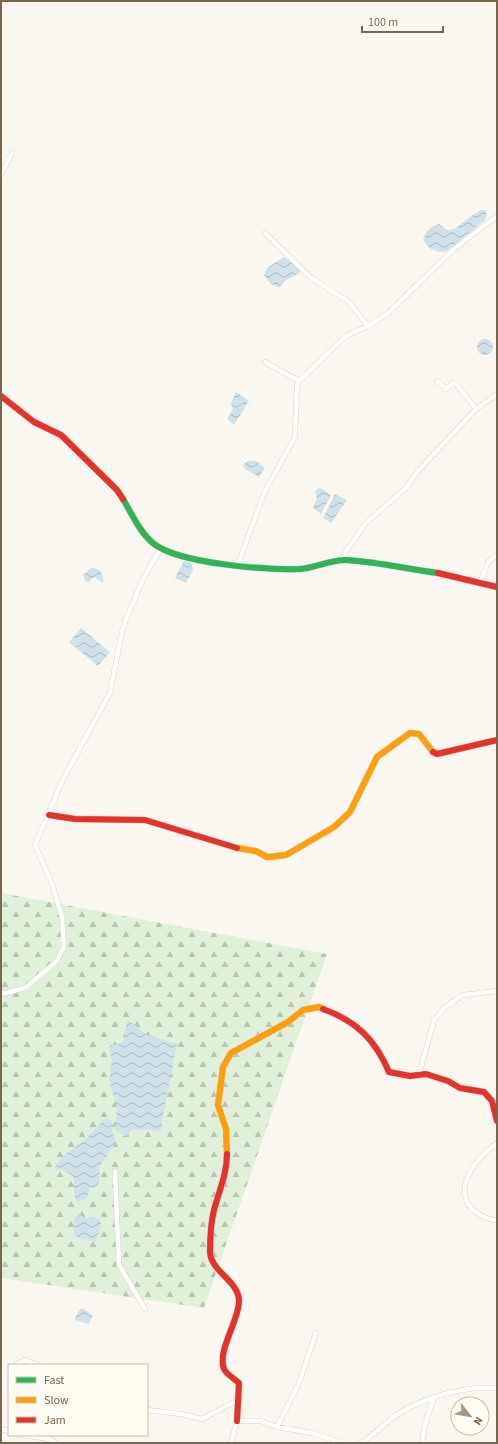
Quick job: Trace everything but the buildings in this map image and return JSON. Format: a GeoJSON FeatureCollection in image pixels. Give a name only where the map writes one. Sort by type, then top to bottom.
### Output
{"type":"FeatureCollection","features":[{"type":"Feature","properties":{"kind":"street"},"geometry":{"type":"LineString","coordinates":[[1,175],[12,153]]}},
{"type":"Feature","properties":{"kind":"street"},"geometry":{"type":"LineString","coordinates":[[237,566],[264,493],[295,437],[299,381],[346,336],[368,326],[387,314],[454,250],[497,216]]}},
{"type":"Feature","properties":{"kind":"street"},"geometry":{"type":"LineString","coordinates":[[265,233],[311,278],[348,301],[368,326]]}},
{"type":"Feature","properties":{"kind":"street"},"geometry":{"type":"LineString","coordinates":[[265,362],[299,381]]}},
{"type":"Feature","properties":{"kind":"street"},"geometry":{"type":"LineString","coordinates":[[437,381],[446,389],[453,383],[456,384],[476,409]]}},
{"type":"Feature","properties":{"kind":"street"},"geometry":{"type":"LineString","coordinates":[[339,562],[365,524],[406,488],[422,467],[476,409],[497,394]]}},
{"type":"Feature","properties":{"kind":"street"},"geometry":{"type":"LineString","coordinates":[[1,396],[34,422],[61,435],[117,490],[139,526],[153,543],[161,548],[192,558],[237,566],[302,569],[346,560],[443,574],[497,587]]}},
{"type":"Feature","properties":{"kind":"street"},"geometry":{"type":"LineString","coordinates":[[1,994],[25,988],[56,962],[64,947],[62,916],[52,884],[36,846],[63,779],[110,693],[120,638],[126,619],[144,577],[161,548]]}},
{"type":"Feature","properties":{"kind":"street"},"geometry":{"type":"LineString","coordinates":[[480,584],[488,562],[497,555]]}},
{"type":"Feature","properties":{"kind":"street"},"geometry":{"type":"LineString","coordinates":[[49,815],[75,819],[145,820],[238,848],[256,851],[267,857],[286,855],[334,827],[350,812],[377,757],[410,733],[419,734],[430,750],[436,754],[497,740]]}},
{"type":"Feature","properties":{"kind":"street"},"geometry":{"type":"LineString","coordinates":[[419,1074],[434,1020],[445,1007],[463,995],[497,991]]}},
{"type":"Feature","properties":{"kind":"street"},"geometry":{"type":"LineString","coordinates":[[231,1443],[237,1421],[240,1390],[239,1383],[224,1370],[222,1360],[236,1320],[239,1300],[234,1288],[212,1262],[210,1253],[214,1211],[227,1167],[226,1129],[218,1105],[223,1067],[231,1053],[288,1022],[303,1010],[319,1007],[340,1015],[364,1032],[381,1054],[384,1065],[389,1072],[410,1076],[426,1074],[448,1081],[460,1088],[484,1092],[492,1101],[497,1121]]}},
{"type":"Feature","properties":{"kind":"street"},"geometry":{"type":"LineString","coordinates":[[497,1143],[489,1148],[471,1168],[464,1198],[469,1208],[483,1218],[497,1220]]}},
{"type":"Feature","properties":{"kind":"street"},"geometry":{"type":"LineString","coordinates":[[115,1171],[119,1265],[145,1309]]}},
{"type":"Feature","properties":{"kind":"street"},"geometry":{"type":"LineString","coordinates":[[277,1427],[299,1383],[316,1333]]}},
{"type":"Feature","properties":{"kind":"street"},"geometry":{"type":"LineString","coordinates":[[17,1364],[25,1360],[36,1364]]}},
{"type":"Feature","properties":{"kind":"street"},"geometry":{"type":"LineString","coordinates":[[360,1443],[365,1441],[400,1412],[434,1397],[462,1391],[497,1388]]}},
{"type":"Feature","properties":{"kind":"street"},"geometry":{"type":"LineString","coordinates":[[422,1443],[425,1424],[434,1397]]}},
{"type":"Feature","properties":{"kind":"street"},"geometry":{"type":"LineString","coordinates":[[148,1410],[181,1414],[202,1419],[238,1400]]}},
{"type":"Feature","properties":{"kind":"street"},"geometry":{"type":"LineString","coordinates":[[237,1421],[261,1421],[277,1427],[312,1433],[343,1443]]}},
{"type":"Feature","properties":{"kind":"street"},"geometry":{"type":"LineString","coordinates":[[29,1436],[50,1439],[56,1443]]}},
{"type":"Feature","properties":{"kind":"green space"},"geometry":{"type":"Polygon","coordinates":[[[1,893],[327,954],[204,1308],[1,1278],[1,893]]]}},
{"type":"Feature","properties":{"kind":"water"},"geometry":{"type":"Polygon","coordinates":[[[480,210],[486,210],[487,216],[484,221],[447,251],[439,252],[433,250],[423,240],[427,232],[433,226],[439,224],[447,230],[454,229],[480,210]]]}},
{"type":"Feature","properties":{"kind":"water"},"geometry":{"type":"Polygon","coordinates":[[[284,257],[296,266],[300,273],[286,280],[279,288],[271,284],[264,275],[267,268],[284,257]]]}},
{"type":"Feature","properties":{"kind":"water"},"geometry":{"type":"Polygon","coordinates":[[[482,339],[488,339],[493,344],[491,353],[488,355],[482,355],[477,350],[477,344],[482,339]]]}},
{"type":"Feature","properties":{"kind":"water"},"geometry":{"type":"Polygon","coordinates":[[[236,392],[249,401],[234,425],[227,419],[233,409],[231,403],[236,392]]]}},
{"type":"Feature","properties":{"kind":"water"},"geometry":{"type":"Polygon","coordinates":[[[248,461],[256,461],[265,468],[259,477],[245,469],[243,465],[248,461]]]}},
{"type":"Feature","properties":{"kind":"water"},"geometry":{"type":"Polygon","coordinates":[[[319,487],[331,495],[321,514],[313,508],[317,498],[315,492],[319,487]]]}},
{"type":"Feature","properties":{"kind":"water"},"geometry":{"type":"Polygon","coordinates":[[[335,494],[347,500],[331,523],[323,518],[335,494]]]}},
{"type":"Feature","properties":{"kind":"water"},"geometry":{"type":"Polygon","coordinates":[[[184,561],[191,563],[193,570],[186,583],[175,578],[184,561]]]}},
{"type":"Feature","properties":{"kind":"water"},"geometry":{"type":"Polygon","coordinates":[[[91,568],[97,569],[101,572],[103,583],[94,577],[89,582],[86,582],[83,575],[91,568]]]}},
{"type":"Feature","properties":{"kind":"water"},"geometry":{"type":"Polygon","coordinates":[[[81,628],[110,652],[98,666],[69,642],[81,628]]]}},
{"type":"Feature","properties":{"kind":"water"},"geometry":{"type":"Polygon","coordinates":[[[127,1020],[141,1029],[145,1034],[177,1044],[160,1131],[132,1129],[128,1135],[124,1136],[115,1130],[117,1107],[109,1081],[112,1060],[109,1048],[111,1045],[119,1044],[124,1040],[127,1020]]]}},
{"type":"Feature","properties":{"kind":"water"},"geometry":{"type":"Polygon","coordinates":[[[105,1118],[112,1121],[112,1131],[116,1142],[100,1166],[99,1183],[94,1188],[90,1187],[87,1199],[77,1202],[73,1177],[65,1171],[56,1169],[55,1167],[61,1158],[86,1139],[105,1118]]]}},
{"type":"Feature","properties":{"kind":"water"},"geometry":{"type":"Polygon","coordinates":[[[80,1215],[86,1218],[94,1217],[100,1220],[101,1225],[96,1241],[83,1240],[74,1235],[73,1225],[75,1218],[80,1215]]]}},
{"type":"Feature","properties":{"kind":"water"},"geometry":{"type":"Polygon","coordinates":[[[82,1308],[93,1315],[89,1324],[75,1320],[77,1313],[82,1308]]]}},
{"type":"Feature","properties":{"kind":"traffic: fast"},"geometry":{"type":"LineString","coordinates":[[123,499],[137,523],[149,540],[154,544],[167,551],[203,561],[246,567],[300,569],[335,561],[347,560],[438,573]]}},
{"type":"Feature","properties":{"kind":"traffic: slow"},"geometry":{"type":"LineString","coordinates":[[237,848],[256,851],[267,857],[286,855],[334,827],[350,812],[377,757],[410,733],[419,734],[433,752]]}},
{"type":"Feature","properties":{"kind":"traffic: slow"},"geometry":{"type":"LineString","coordinates":[[227,1154],[226,1129],[218,1105],[223,1067],[231,1053],[288,1022],[303,1010],[319,1007],[323,1009]]}},
{"type":"Feature","properties":{"kind":"traffic: jam"},"geometry":{"type":"LineString","coordinates":[[1,396],[34,422],[61,435],[117,490],[123,499]]}},
{"type":"Feature","properties":{"kind":"traffic: jam"},"geometry":{"type":"LineString","coordinates":[[438,573],[497,587]]}},
{"type":"Feature","properties":{"kind":"traffic: jam"},"geometry":{"type":"LineString","coordinates":[[433,752],[437,754],[497,740]]}},
{"type":"Feature","properties":{"kind":"traffic: jam"},"geometry":{"type":"LineString","coordinates":[[49,815],[75,819],[145,820],[237,848]]}},
{"type":"Feature","properties":{"kind":"traffic: jam"},"geometry":{"type":"LineString","coordinates":[[323,1009],[345,1019],[363,1033],[371,1041],[389,1072],[410,1076],[426,1074],[448,1081],[460,1088],[484,1092],[492,1101],[497,1121]]}},
{"type":"Feature","properties":{"kind":"traffic: jam"},"geometry":{"type":"LineString","coordinates":[[227,1154],[224,1175],[213,1215],[210,1252],[215,1265],[235,1288],[238,1294],[239,1301],[236,1317],[223,1353],[225,1371],[239,1383],[237,1421]]}}]}
